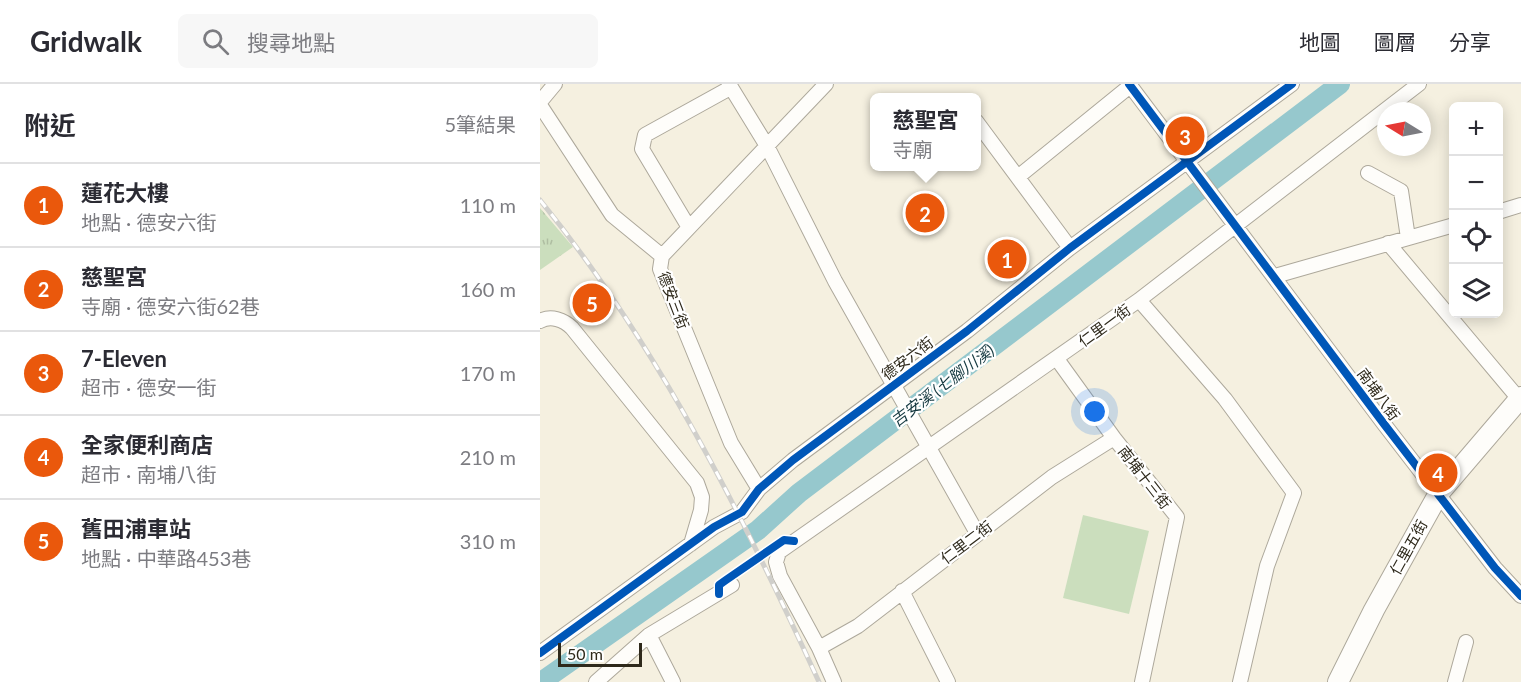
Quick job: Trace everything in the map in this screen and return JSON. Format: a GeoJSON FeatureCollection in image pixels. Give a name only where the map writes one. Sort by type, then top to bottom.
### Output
{"type":"FeatureCollection","features":[{"type":"Feature","properties":{"kind":"street"},"geometry":{"type":"LineString","coordinates":[[540,104],[555,84]]}},
{"type":"Feature","properties":{"kind":"street"},"geometry":{"type":"LineString","coordinates":[[662,256],[688,226],[826,84]]}},
{"type":"Feature","properties":{"kind":"street","name":"德安六街"},"geometry":{"type":"LineString","coordinates":[[540,653],[714,527],[742,512],[759,489],[1070,248],[1292,84]]}},
{"type":"Feature","properties":{"kind":"street","name":"仁里一街"},"geometry":{"type":"LineString","coordinates":[[819,648],[780,576],[776,562],[779,552],[1139,300],[1233,225],[1419,84]]}},
{"type":"Feature","properties":{"kind":"street"},"geometry":{"type":"LineString","coordinates":[[1019,176],[1129,85]]}},
{"type":"Feature","properties":{"kind":"street","name":"南埔八街"},"geometry":{"type":"LineString","coordinates":[[1129,85],[1233,225],[1275,276],[1384,424],[1496,568],[1521,596]]}},
{"type":"Feature","properties":{"kind":"street"},"geometry":{"type":"LineString","coordinates":[[688,226],[642,149],[643,140],[645,135],[729,86],[767,146],[835,281],[977,533]]}},
{"type":"Feature","properties":{"kind":"street","name":"德安三街"},"geometry":{"type":"LineString","coordinates":[[540,104],[612,215],[662,256],[660,269],[730,443],[759,489]]}},
{"type":"Feature","properties":{"kind":"street"},"geometry":{"type":"LineString","coordinates":[[981,127],[1070,248]]}},
{"type":"Feature","properties":{"kind":"street"},"geometry":{"type":"LineString","coordinates":[[1368,173],[1401,191],[1408,238]]}},
{"type":"Feature","properties":{"kind":"street"},"geometry":{"type":"LineString","coordinates":[[1503,210],[1521,205]]}},
{"type":"Feature","properties":{"kind":"street"},"geometry":{"type":"LineString","coordinates":[[1275,276],[1449,226]]}},
{"type":"Feature","properties":{"kind":"street"},"geometry":{"type":"LineString","coordinates":[[1388,243],[1520,398]]}},
{"type":"Feature","properties":{"kind":"street"},"geometry":{"type":"LineString","coordinates":[[1139,300],[1225,399],[1294,493],[1267,566],[1240,682]]}},
{"type":"Feature","properties":{"kind":"street"},"geometry":{"type":"LineString","coordinates":[[540,321],[545,318],[565,321],[686,466],[702,496],[698,525],[691,544]]}},
{"type":"Feature","properties":{"kind":"street","name":"南埔十三街"},"geometry":{"type":"LineString","coordinates":[[1057,359],[1114,438],[1177,517],[1142,682]]}},
{"type":"Feature","properties":{"kind":"street","name":"仁里五街"},"geometry":{"type":"LineString","coordinates":[[1338,682],[1379,600],[1439,493],[1520,398]]}},
{"type":"Feature","properties":{"kind":"street","name":"仁里二街"},"geometry":{"type":"LineString","coordinates":[[819,648],[858,626],[1052,477],[1114,438]]}},
{"type":"Feature","properties":{"kind":"street"},"geometry":{"type":"LineString","coordinates":[[596,682],[649,635],[732,585]]}},
{"type":"Feature","properties":{"kind":"street"},"geometry":{"type":"LineString","coordinates":[[902,591],[948,682]]}},
{"type":"Feature","properties":{"kind":"street"},"geometry":{"type":"LineString","coordinates":[[649,635],[673,682]]}},
{"type":"Feature","properties":{"kind":"street"},"geometry":{"type":"LineString","coordinates":[[1455,682],[1466,642]]}},
{"type":"Feature","properties":{"kind":"street"},"geometry":{"type":"LineString","coordinates":[[819,648],[834,682]]}},
{"type":"Feature","properties":{"kind":"green space"},"geometry":{"type":"Polygon","coordinates":[[[540,208],[573,247],[540,270],[540,208]]]}},
{"type":"Feature","properties":{"kind":"green space"},"geometry":{"type":"Polygon","coordinates":[[[1083,515],[1149,531],[1129,614],[1063,598],[1083,515]]]}},
{"type":"Feature","properties":{"kind":"waterway","name":"吉安溪 (七腳川溪)"},"geometry":{"type":"LineString","coordinates":[[541,682],[758,530],[799,493],[1340,84]]}},
{"type":"Feature","properties":{"kind":"railway"},"geometry":{"type":"LineString","coordinates":[[540,200],[622,312],[659,371],[728,494],[819,682]]}},
{"type":"Feature","properties":{"kind":"cycle path"},"geometry":{"type":"LineString","coordinates":[[1129,84],[1384,424],[1495,568],[1521,596]]}},
{"type":"Feature","properties":{"kind":"cycle path"},"geometry":{"type":"LineString","coordinates":[[540,653],[714,527],[742,512],[759,489],[793,460],[967,331],[1070,248],[1292,84]]}},
{"type":"Feature","properties":{"kind":"cycle path"},"geometry":{"type":"LineString","coordinates":[[719,594],[719,585],[726,580],[784,540],[794,541]]}},
{"type":"Feature","properties":{"kind":"place","name":"7-Eleven"},"geometry":{"type":"Point","coordinates":[1185,136]}},
{"type":"Feature","properties":{"kind":"place","name":"慈聖宮"},"geometry":{"type":"Point","coordinates":[925,213]}},
{"type":"Feature","properties":{"kind":"place","name":"蓮花大樓"},"geometry":{"type":"Point","coordinates":[1007,259]}},
{"type":"Feature","properties":{"kind":"place","name":"舊田浦車站"},"geometry":{"type":"Point","coordinates":[592,303]}},
{"type":"Feature","properties":{"kind":"place","name":"全家便利商店"},"geometry":{"type":"Point","coordinates":[1438,473]}}]}
